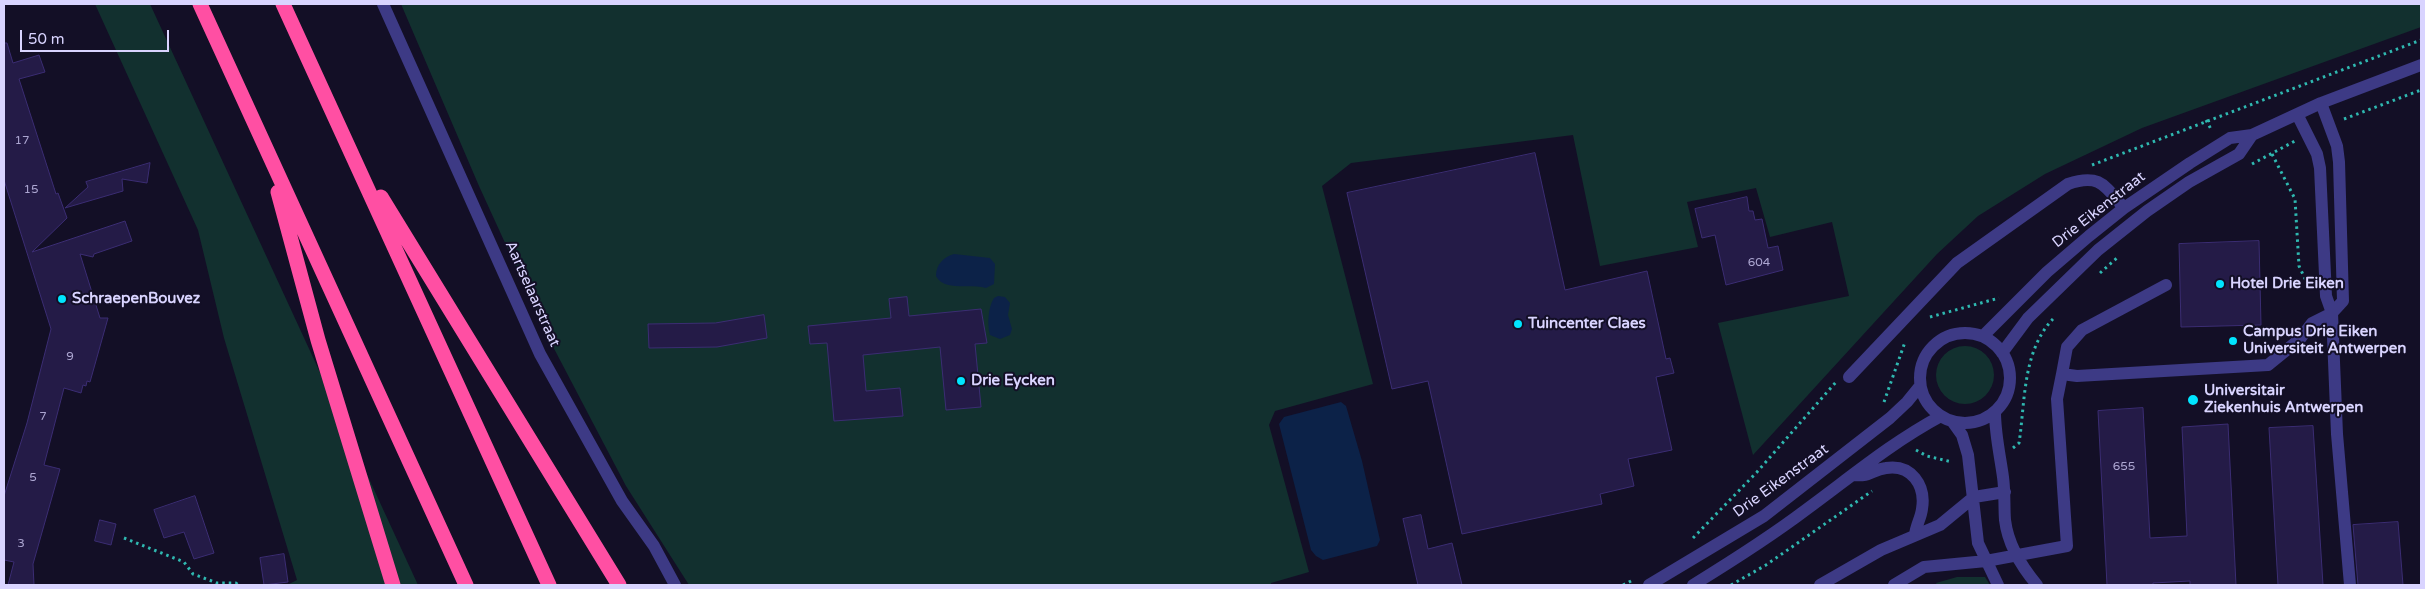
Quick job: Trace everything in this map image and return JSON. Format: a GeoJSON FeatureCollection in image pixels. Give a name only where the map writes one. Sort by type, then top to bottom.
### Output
{"type":"FeatureCollection","features":[{"type":"Feature","properties":{"kind":"highway"},"geometry":{"type":"LineString","coordinates":[[200,4],[466,585]]}},
{"type":"Feature","properties":{"kind":"highway"},"geometry":{"type":"LineString","coordinates":[[283,4],[549,585]]}},
{"type":"Feature","properties":{"kind":"highway"},"geometry":{"type":"LineString","coordinates":[[346,140],[619,585]]}},
{"type":"Feature","properties":{"kind":"highway"},"geometry":{"type":"LineString","coordinates":[[266,150],[318,340],[393,585]]}},
{"type":"Feature","properties":{"kind":"street","name":"Aartselaarstraat"},"geometry":{"type":"LineString","coordinates":[[383,4],[540,354],[622,501],[654,546],[675,585]]}},
{"type":"Feature","properties":{"kind":"street","name":"Drie Eikenstraat"},"geometry":{"type":"LineString","coordinates":[[1983,336],[2047,272],[2124,208],[2230,138],[2252,135],[2321,103],[2421,65]]}},
{"type":"Feature","properties":{"kind":"street"},"geometry":{"type":"LineString","coordinates":[[2062,374],[2077,376],[2268,365],[2300,338],[2312,323],[2332,313],[2343,301],[2339,162],[2337,146],[2321,103]]}},
{"type":"Feature","properties":{"kind":"street"},"geometry":{"type":"LineString","coordinates":[[2297,114],[2318,154],[2320,168],[2326,296],[2332,313],[2337,434],[2350,585]]}},
{"type":"Feature","properties":{"kind":"street","name":"Drie Eikenstraat"},"geometry":{"type":"LineString","coordinates":[[2002,353],[2028,318],[2098,250],[2147,211],[2189,182],[2239,154],[2252,135]]}},
{"type":"Feature","properties":{"kind":"street"},"geometry":{"type":"LineString","coordinates":[[1849,377],[1957,263],[2048,196],[2068,184],[2089,178],[2106,186],[2124,208]]}},
{"type":"Feature","properties":{"kind":"street"},"geometry":{"type":"LineString","coordinates":[[1894,585],[1924,567],[1986,561],[2067,546],[2057,399],[2067,347],[2082,330],[2166,285]]}},
{"type":"Feature","properties":{"kind":"street"},"geometry":{"type":"LineString","coordinates":[[1693,585],[1744,554],[1904,436],[1946,418],[1962,422],[1979,420],[1995,412],[2002,405],[2009,386],[2009,369],[2002,353],[1983,336],[1966,333],[1945,338],[1935,344],[1926,354],[1921,368],[1920,386],[1930,408],[1946,418],[1962,435],[1968,456],[1978,543],[1998,585]]}},
{"type":"Feature","properties":{"kind":"street","name":"Drie Eikenstraat"},"geometry":{"type":"LineString","coordinates":[[1645,581],[1719,545],[1771,511],[1890,418],[1920,386]]}},
{"type":"Feature","properties":{"kind":"street"},"geometry":{"type":"LineString","coordinates":[[1995,412],[1997,442],[2005,492],[2005,522],[2016,555],[2037,585]]}},
{"type":"Feature","properties":{"kind":"street"},"geometry":{"type":"LineString","coordinates":[[1853,475],[1866,476],[1878,469],[1901,468],[1917,479],[1922,490],[1922,511],[1917,522],[1916,535]]}},
{"type":"Feature","properties":{"kind":"street"},"geometry":{"type":"LineString","coordinates":[[1820,585],[1881,550],[1940,525],[1974,497],[2005,492]]}},
{"type":"Feature","properties":{"kind":"path"},"geometry":{"type":"LineString","coordinates":[[2080,180],[2085,168],[2104,159],[2421,40]]}},
{"type":"Feature","properties":{"kind":"path"},"geometry":{"type":"LineString","coordinates":[[2099,274],[2120,255]]}},
{"type":"Feature","properties":{"kind":"path"},"geometry":{"type":"LineString","coordinates":[[1924,320],[1932,316],[1994,299],[2005,298],[2013,304]]}},
{"type":"Feature","properties":{"kind":"path"},"geometry":{"type":"LineString","coordinates":[[2028,318],[2042,331],[2060,312]]}},
{"type":"Feature","properties":{"kind":"path"},"geometry":{"type":"LineString","coordinates":[[1688,544],[1757,472],[1841,377],[1849,377]]}},
{"type":"Feature","properties":{"kind":"path"},"geometry":{"type":"LineString","coordinates":[[1901,468],[1917,451]]}},
{"type":"Feature","properties":{"kind":"path"},"geometry":{"type":"LineString","coordinates":[[1731,585],[1766,565],[1874,489]]}},
{"type":"Feature","properties":{"kind":"path"},"geometry":{"type":"LineString","coordinates":[[124,538],[184,562],[193,574],[216,583],[236,583],[238,585]]}},
{"type":"Feature","properties":{"kind":"path"},"geometry":{"type":"LineString","coordinates":[[1623,585],[1645,581]]}},
{"type":"Feature","properties":{"kind":"green space"},"geometry":{"type":"Polygon","coordinates":[[[95,4],[150,4],[418,585],[287,585],[297,580],[224,338],[198,230],[95,4]]]}},
{"type":"Feature","properties":{"kind":"green space","name":"Drie Eycken"},"geometry":{"type":"Polygon","coordinates":[[[401,4],[2421,4],[2421,27],[2142,128],[2045,174],[1978,216],[1937,254],[1753,455],[1718,323],[1849,296],[1832,222],[1770,237],[1756,188],[1687,202],[1698,247],[1600,266],[1573,135],[1351,163],[1322,186],[1373,384],[1275,411],[1269,425],[1309,572],[1271,583],[1271,585],[689,585],[626,486],[549,339],[479,186],[401,4]]]}},
{"type":"Feature","properties":{"kind":"green space"},"geometry":{"type":"Polygon","coordinates":[[[1959,346],[1971,346],[1986,354],[1994,369],[1994,381],[1986,396],[1971,404],[1959,404],[1944,396],[1936,381],[1936,369],[1944,354],[1959,346]]]}},
{"type":"Feature","properties":{"kind":"green space"},"geometry":{"type":"Polygon","coordinates":[[[1957,577],[1985,577],[1990,585],[1937,585],[1936,583],[1957,577]]]}},
{"type":"Feature","properties":{"kind":"water"},"geometry":{"type":"Polygon","coordinates":[[[954,254],[990,258],[995,264],[994,284],[986,288],[951,286],[940,281],[936,276],[939,265],[944,259],[954,254]]]}},
{"type":"Feature","properties":{"kind":"water"},"geometry":{"type":"Polygon","coordinates":[[[998,296],[1005,297],[1010,303],[1008,315],[1012,329],[1010,335],[1000,339],[990,335],[989,326],[990,306],[994,298],[998,296]]]}},
{"type":"Feature","properties":{"kind":"water"},"geometry":{"type":"Polygon","coordinates":[[[1341,402],[1346,406],[1362,461],[1380,540],[1377,546],[1323,560],[1311,550],[1279,424],[1284,417],[1341,402]]]}},
{"type":"Feature","properties":{"kind":"building"},"geometry":{"type":"Polygon","coordinates":[[[4,43],[7,43],[13,63],[39,55],[45,72],[19,79],[56,194],[58,193],[67,218],[32,252],[125,221],[132,241],[94,254],[93,257],[80,254],[100,318],[108,318],[90,382],[87,381],[86,386],[83,385],[81,393],[64,388],[44,465],[60,469],[33,564],[34,585],[8,585],[14,562],[4,560],[4,496],[27,423],[51,329],[4,180],[4,43]]]}},
{"type":"Feature","properties":{"kind":"building","name":"Tuincenter Claes"},"geometry":{"type":"Polygon","coordinates":[[[1535,153],[1565,290],[1647,271],[1666,359],[1670,358],[1674,373],[1656,377],[1672,450],[1628,459],[1634,486],[1600,494],[1602,504],[1462,534],[1428,381],[1392,389],[1347,193],[1535,153]]]}},
{"type":"Feature","properties":{"kind":"building"},"geometry":{"type":"Polygon","coordinates":[[[150,163],[147,183],[122,179],[123,191],[65,208],[88,187],[86,182],[150,163]]]}},
{"type":"Feature","properties":{"kind":"building"},"geometry":{"type":"Polygon","coordinates":[[[1747,197],[1749,211],[1753,211],[1755,220],[1762,219],[1768,248],[1778,246],[1783,270],[1726,285],[1715,235],[1702,238],[1695,209],[1747,197]]]}},
{"type":"Feature","properties":{"kind":"building","name":"Hotel Drie Eiken"},"geometry":{"type":"Polygon","coordinates":[[[2259,241],[2261,325],[2181,327],[2179,244],[2259,241]]]}},
{"type":"Feature","properties":{"kind":"building","name":"Drie Eycken"},"geometry":{"type":"Polygon","coordinates":[[[907,297],[909,316],[981,309],[987,343],[975,344],[981,407],[946,410],[940,347],[863,355],[866,391],[900,388],[903,416],[834,421],[827,343],[810,344],[808,326],[891,318],[889,299],[907,297]]]}},
{"type":"Feature","properties":{"kind":"building"},"geometry":{"type":"Polygon","coordinates":[[[764,315],[767,338],[717,347],[649,348],[648,324],[715,323],[764,315]]]}},
{"type":"Feature","properties":{"kind":"building"},"geometry":{"type":"Polygon","coordinates":[[[2143,408],[2150,538],[2187,536],[2182,427],[2228,424],[2236,585],[2190,585],[2190,581],[2153,583],[2153,585],[2107,585],[2098,411],[2143,408]]]}},
{"type":"Feature","properties":{"kind":"building"},"geometry":{"type":"Polygon","coordinates":[[[2313,426],[2323,585],[2278,585],[2269,428],[2313,426]]]}},
{"type":"Feature","properties":{"kind":"building"},"geometry":{"type":"Polygon","coordinates":[[[195,496],[214,553],[194,559],[184,532],[164,538],[154,510],[195,496]]]}},
{"type":"Feature","properties":{"kind":"building"},"geometry":{"type":"Polygon","coordinates":[[[1421,515],[1428,549],[1452,543],[1462,585],[1418,585],[1403,519],[1421,515]]]}},
{"type":"Feature","properties":{"kind":"building"},"geometry":{"type":"Polygon","coordinates":[[[100,520],[116,524],[111,545],[95,541],[100,520]]]}},
{"type":"Feature","properties":{"kind":"building"},"geometry":{"type":"Polygon","coordinates":[[[2398,522],[2403,585],[2358,585],[2353,525],[2398,522]]]}},
{"type":"Feature","properties":{"kind":"building"},"geometry":{"type":"Polygon","coordinates":[[[284,554],[288,582],[264,585],[260,558],[284,554]]]}},
{"type":"Feature","properties":{"kind":"place","name":"Hotel Drie Eiken"},"geometry":{"type":"Point","coordinates":[2220,284]}},
{"type":"Feature","properties":{"kind":"place","name":"SchraepenBouvez"},"geometry":{"type":"Point","coordinates":[62,299]}},
{"type":"Feature","properties":{"kind":"place","name":"Tuincenter Claes"},"geometry":{"type":"Point","coordinates":[1518,324]}},
{"type":"Feature","properties":{"kind":"place","name":"Campus Drie Eiken Universiteit Antwerpen"},"geometry":{"type":"Point","coordinates":[2233,341]}},
{"type":"Feature","properties":{"kind":"place","name":"Drie Eycken"},"geometry":{"type":"Point","coordinates":[961,381]}},
{"type":"Feature","properties":{"kind":"place","name":"Universitair Ziekenhuis Antwerpen"},"geometry":{"type":"Point","coordinates":[2193,400]}}]}
